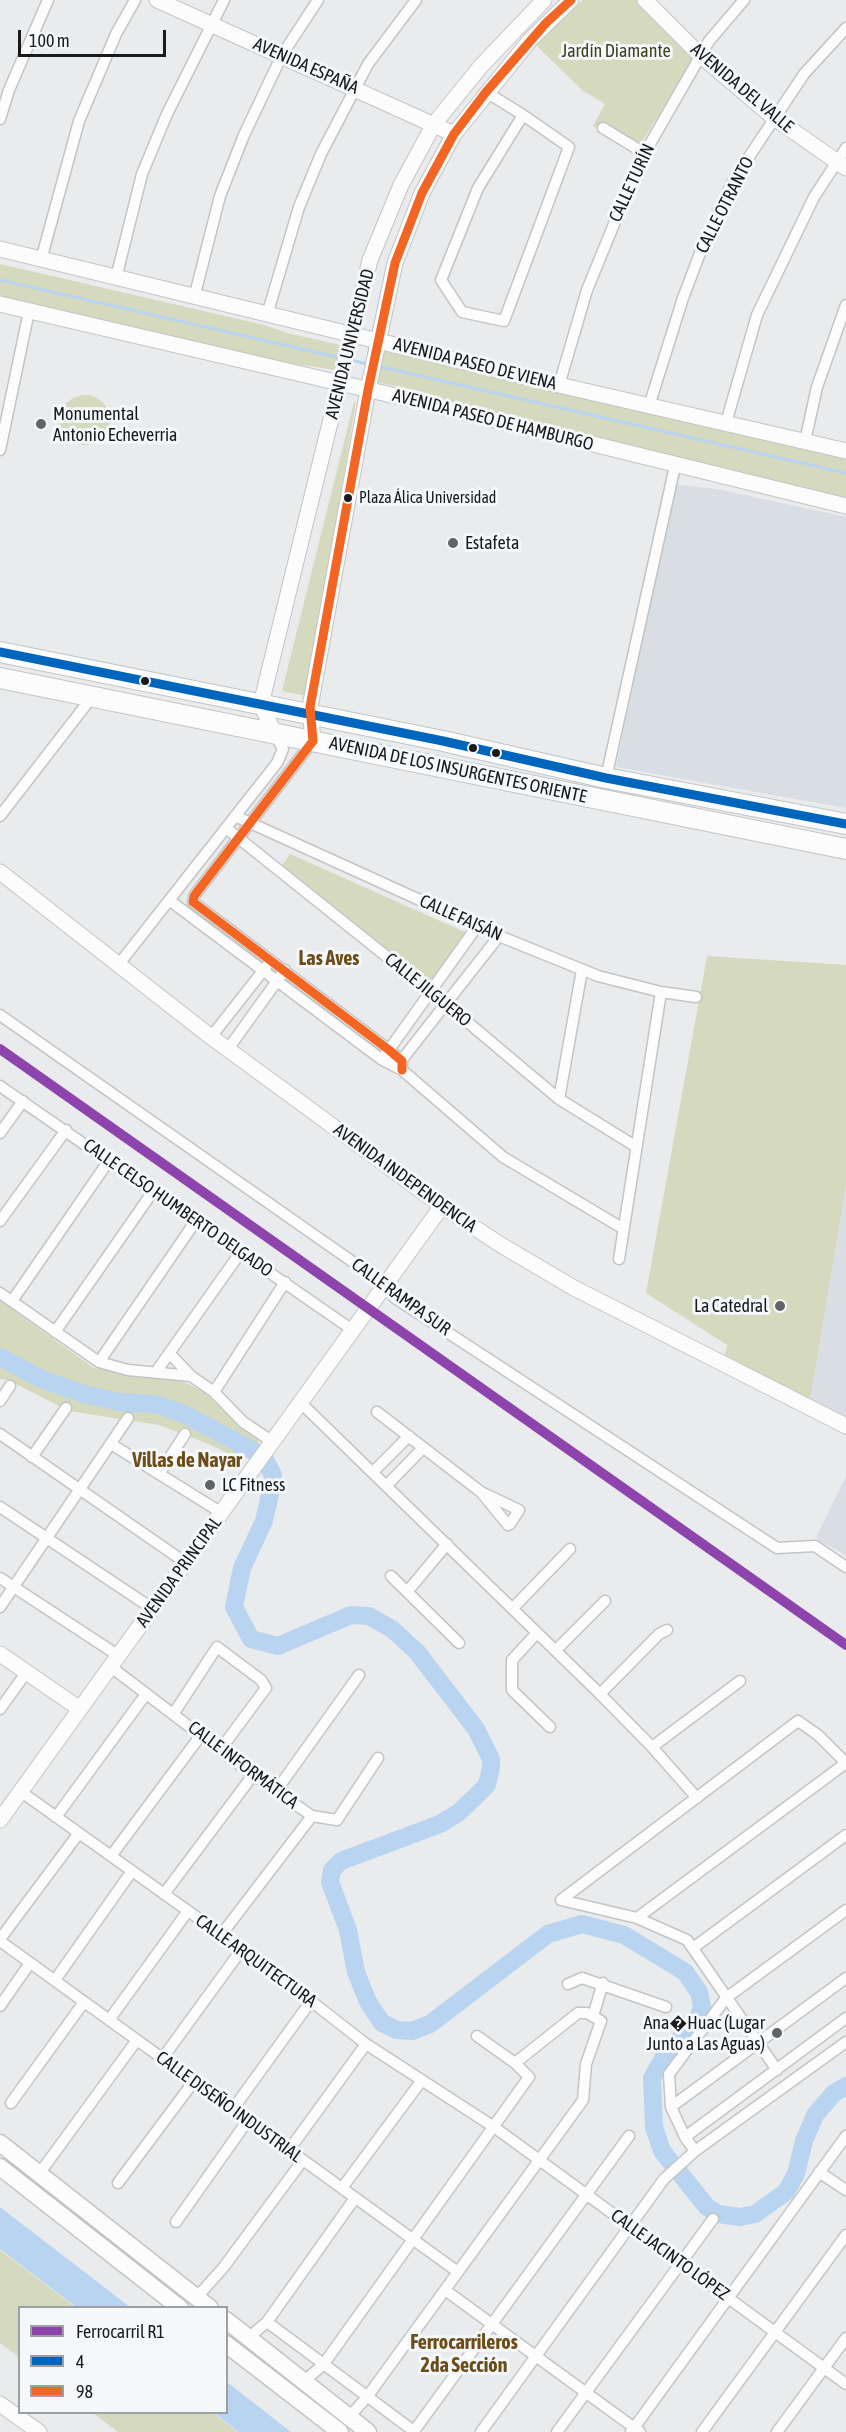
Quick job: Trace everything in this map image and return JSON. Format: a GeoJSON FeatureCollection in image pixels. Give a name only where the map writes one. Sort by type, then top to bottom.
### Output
{"type":"FeatureCollection","features":[{"type":"Feature","properties":{"kind":"highway","name":"AVENIDA DE LOS INSURGENTES ORIENTE"},"geometry":{"type":"LineString","coordinates":[[0,652],[443,741],[606,778],[846,824]]}},
{"type":"Feature","properties":{"kind":"highway","name":"AVENIDA DE LOS INSURGENTES ORIENTE"},"geometry":{"type":"LineString","coordinates":[[0,678],[846,849]]}},
{"type":"Feature","properties":{"kind":"highway"},"geometry":{"type":"LineString","coordinates":[[739,827],[743,805]]}},
{"type":"Feature","properties":{"kind":"main road"},"geometry":{"type":"LineString","coordinates":[[0,2143],[203,2302]]}},
{"type":"Feature","properties":{"kind":"main road"},"geometry":{"type":"LineString","coordinates":[[0,2167],[179,2306]]}},
{"type":"Feature","properties":{"kind":"main road"},"geometry":{"type":"LineString","coordinates":[[228,2322],[368,2432]]}},
{"type":"Feature","properties":{"kind":"main road"},"geometry":{"type":"LineString","coordinates":[[228,2346],[340,2432]]}},
{"type":"Feature","properties":{"kind":"street"},"geometry":{"type":"LineString","coordinates":[[0,119],[9,90],[48,0]]}},
{"type":"Feature","properties":{"kind":"street"},"geometry":{"type":"LineString","coordinates":[[41,260],[79,121],[116,34],[135,0]]}},
{"type":"Feature","properties":{"kind":"street","name":"AVENIDA ESPAÑA"},"geometry":{"type":"LineString","coordinates":[[157,0],[454,134]]}},
{"type":"Feature","properties":{"kind":"street"},"geometry":{"type":"LineString","coordinates":[[116,278],[142,174],[167,114],[224,0]]}},
{"type":"Feature","properties":{"kind":"street"},"geometry":{"type":"LineString","coordinates":[[194,298],[220,196],[244,135],[282,56],[318,0]]}},
{"type":"Feature","properties":{"kind":"street"},"geometry":{"type":"LineString","coordinates":[[267,315],[299,207],[321,154],[368,64],[416,0]]}},
{"type":"Feature","properties":{"kind":"street","name":"AVENIDA UNIVERSIDAD"},"geometry":{"type":"LineString","coordinates":[[261,705],[370,260],[401,185],[434,124],[481,66],[544,0]]}},
{"type":"Feature","properties":{"kind":"street","name":"AVENIDA UNIVERSIDAD"},"geometry":{"type":"LineString","coordinates":[[313,741],[309,714],[370,383],[395,263],[423,193],[454,134],[486,92],[546,23],[571,0]]}},
{"type":"Feature","properties":{"kind":"street","name":"AVENIDA DEL VALLE"},"geometry":{"type":"LineString","coordinates":[[645,0],[700,55],[773,117],[841,165]]}},
{"type":"Feature","properties":{"kind":"street","name":"CALLE TURÍN"},"geometry":{"type":"LineString","coordinates":[[559,385],[587,290],[617,211],[644,153],[700,55],[744,0]]}},
{"type":"Feature","properties":{"kind":"street","name":"CALLE OTRANTO"},"geometry":{"type":"LineString","coordinates":[[649,406],[683,298],[705,240],[733,181],[773,117],[804,74],[846,28]]}},
{"type":"Feature","properties":{"kind":"street"},"geometry":{"type":"LineString","coordinates":[[486,92],[522,115],[569,147],[504,321],[462,312],[441,280],[478,188],[522,115]]}},
{"type":"Feature","properties":{"kind":"street"},"geometry":{"type":"LineString","coordinates":[[603,128],[644,153]]}},
{"type":"Feature","properties":{"kind":"street"},"geometry":{"type":"LineString","coordinates":[[726,423],[757,315],[804,217],[841,165],[846,148]]}},
{"type":"Feature","properties":{"kind":"street","name":"AVENIDA PASEO DE VIENA"},"geometry":{"type":"LineString","coordinates":[[0,249],[267,315],[349,341],[559,385],[846,451]]}},
{"type":"Feature","properties":{"kind":"street","name":"AVENIDA PASEO DE HAMBURGO"},"geometry":{"type":"LineString","coordinates":[[0,304],[370,383],[675,466],[846,506]]}},
{"type":"Feature","properties":{"kind":"street"},"geometry":{"type":"LineString","coordinates":[[805,441],[817,387],[846,305]]}},
{"type":"Feature","properties":{"kind":"street"},"geometry":{"type":"LineString","coordinates":[[0,450],[29,311]]}},
{"type":"Feature","properties":{"kind":"street"},"geometry":{"type":"LineString","coordinates":[[606,778],[675,466]]}},
{"type":"Feature","properties":{"kind":"street"},"geometry":{"type":"LineString","coordinates":[[0,816],[92,697]]}},
{"type":"Feature","properties":{"kind":"street"},"geometry":{"type":"LineString","coordinates":[[119,964],[282,754],[281,745],[261,705]]}},
{"type":"Feature","properties":{"kind":"street"},"geometry":{"type":"LineString","coordinates":[[313,741],[194,896],[193,902],[389,1050],[400,1067],[503,1157],[622,1228]]}},
{"type":"Feature","properties":{"kind":"street","name":"CALLE FAISÁN"},"geometry":{"type":"LineString","coordinates":[[235,816],[499,936],[582,970],[661,992],[696,997]]}},
{"type":"Feature","properties":{"kind":"street","name":"CALLE JILGUERO"},"geometry":{"type":"LineString","coordinates":[[226,828],[446,1004],[559,1099],[635,1146]]}},
{"type":"Feature","properties":{"kind":"street","name":"AVENIDA INDEPENDENCIA"},"geometry":{"type":"LineString","coordinates":[[0,872],[211,1037],[442,1206],[501,1245],[574,1288],[846,1426]]}},
{"type":"Feature","properties":{"kind":"street"},"geometry":{"type":"LineString","coordinates":[[169,900],[262,972],[381,1059],[400,1067]]}},
{"type":"Feature","properties":{"kind":"street"},"geometry":{"type":"LineString","coordinates":[[381,1059],[478,925]]}},
{"type":"Feature","properties":{"kind":"street"},"geometry":{"type":"LineString","coordinates":[[400,1067],[499,936]]}},
{"type":"Feature","properties":{"kind":"street"},"geometry":{"type":"LineString","coordinates":[[211,1037],[271,959]]}},
{"type":"Feature","properties":{"kind":"street"},"geometry":{"type":"LineString","coordinates":[[228,1049],[285,970]]}},
{"type":"Feature","properties":{"kind":"street"},"geometry":{"type":"LineString","coordinates":[[559,1099],[582,970]]}},
{"type":"Feature","properties":{"kind":"street"},"geometry":{"type":"LineString","coordinates":[[620,1259],[622,1228],[661,992]]}},
{"type":"Feature","properties":{"kind":"street","name":"CALLE RAMPA SUR"},"geometry":{"type":"LineString","coordinates":[[0,1015],[385,1286],[395,1298],[777,1548],[815,1546],[846,1567]]}},
{"type":"Feature","properties":{"kind":"street","name":"CALLE CELSO HUMBERTO DELGADO"},"geometry":{"type":"LineString","coordinates":[[0,1086],[110,1159],[195,1222],[354,1330]]}},
{"type":"Feature","properties":{"kind":"street"},"geometry":{"type":"LineString","coordinates":[[0,1132],[22,1101]]}},
{"type":"Feature","properties":{"kind":"street"},"geometry":{"type":"LineString","coordinates":[[0,1221],[66,1130]]}},
{"type":"Feature","properties":{"kind":"street"},"geometry":{"type":"LineString","coordinates":[[12,1301],[110,1159]]}},
{"type":"Feature","properties":{"kind":"street"},"geometry":{"type":"LineString","coordinates":[[55,1332],[154,1190]]}},
{"type":"Feature","properties":{"kind":"street","name":"AVENIDA PRINCIPAL"},"geometry":{"type":"LineString","coordinates":[[0,1820],[442,1206]]}},
{"type":"Feature","properties":{"kind":"street"},"geometry":{"type":"LineString","coordinates":[[99,1362],[195,1222]]}},
{"type":"Feature","properties":{"kind":"street"},"geometry":{"type":"LineString","coordinates":[[156,1372],[240,1252]]}},
{"type":"Feature","properties":{"kind":"street"},"geometry":{"type":"LineString","coordinates":[[214,1392],[285,1282]]}},
{"type":"Feature","properties":{"kind":"street"},"geometry":{"type":"LineString","coordinates":[[0,1293],[99,1362],[128,1370],[191,1376]]}},
{"type":"Feature","properties":{"kind":"street"},"geometry":{"type":"LineString","coordinates":[[168,1353],[191,1376],[214,1392],[243,1422],[272,1444]]}},
{"type":"Feature","properties":{"kind":"street"},"geometry":{"type":"LineString","coordinates":[[0,1401],[10,1386]]}},
{"type":"Feature","properties":{"kind":"street"},"geometry":{"type":"LineString","coordinates":[[301,1403],[556,1650],[652,1747],[697,1798]]}},
{"type":"Feature","properties":{"kind":"street"},"geometry":{"type":"LineString","coordinates":[[32,1456],[66,1408]]}},
{"type":"Feature","properties":{"kind":"street"},"geometry":{"type":"LineString","coordinates":[[377,1412],[481,1492]]}},
{"type":"Feature","properties":{"kind":"street"},"geometry":{"type":"LineString","coordinates":[[0,1607],[81,1491],[128,1418]]}},
{"type":"Feature","properties":{"kind":"street"},"geometry":{"type":"LineString","coordinates":[[0,1434],[186,1563]]}},
{"type":"Feature","properties":{"kind":"street"},"geometry":{"type":"LineString","coordinates":[[159,1474],[185,1434]]}},
{"type":"Feature","properties":{"kind":"street"},"geometry":{"type":"LineString","coordinates":[[373,1472],[409,1436]]}},
{"type":"Feature","properties":{"kind":"street"},"geometry":{"type":"LineString","coordinates":[[111,1444],[222,1513]]}},
{"type":"Feature","properties":{"kind":"street"},"geometry":{"type":"LineString","coordinates":[[387,1485],[423,1448]]}},
{"type":"Feature","properties":{"kind":"street"},"geometry":{"type":"LineString","coordinates":[[0,1507],[153,1609]]}},
{"type":"Feature","properties":{"kind":"street"},"geometry":{"type":"LineString","coordinates":[[407,1592],[447,1544]]}},
{"type":"Feature","properties":{"kind":"street"},"geometry":{"type":"LineString","coordinates":[[513,1608],[570,1549]]}},
{"type":"Feature","properties":{"kind":"street"},"geometry":{"type":"LineString","coordinates":[[392,1576],[459,1643]]}},
{"type":"Feature","properties":{"kind":"street","name":"CALLE INFORMÁTICA"},"geometry":{"type":"LineString","coordinates":[[0,1578],[115,1662],[146,1694],[253,1775],[312,1816],[221,1935]]}},
{"type":"Feature","properties":{"kind":"street"},"geometry":{"type":"LineString","coordinates":[[556,1650],[605,1601]]}},
{"type":"Feature","properties":{"kind":"street"},"geometry":{"type":"LineString","coordinates":[[600,1694],[658,1634],[667,1630]]}},
{"type":"Feature","properties":{"kind":"street"},"geometry":{"type":"LineString","coordinates":[[537,1633],[512,1660],[512,1690],[550,1727]]}},
{"type":"Feature","properties":{"kind":"street"},"geometry":{"type":"LineString","coordinates":[[174,1713],[217,1647],[261,1680],[266,1688],[220,1750]]}},
{"type":"Feature","properties":{"kind":"street"},"geometry":{"type":"LineString","coordinates":[[0,1654],[80,1709]]}},
{"type":"Feature","properties":{"kind":"street"},"geometry":{"type":"LineString","coordinates":[[0,1709],[27,1672]]}},
{"type":"Feature","properties":{"kind":"street"},"geometry":{"type":"LineString","coordinates":[[276,1791],[359,1675]]}},
{"type":"Feature","properties":{"kind":"street"},"geometry":{"type":"LineString","coordinates":[[652,1747],[740,1681]]}},
{"type":"Feature","properties":{"kind":"street"},"geometry":{"type":"LineString","coordinates":[[57,1817],[146,1694]]}},
{"type":"Feature","properties":{"kind":"street"},"geometry":{"type":"LineString","coordinates":[[637,1918],[846,1763],[818,1735],[798,1721],[561,1900],[637,1918],[687,1940],[777,2070]]}},
{"type":"Feature","properties":{"kind":"street"},"geometry":{"type":"LineString","coordinates":[[111,1856],[201,1735]]}},
{"type":"Feature","properties":{"kind":"street"},"geometry":{"type":"LineString","coordinates":[[312,1816],[337,1820],[378,1758]]}},
{"type":"Feature","properties":{"kind":"street"},"geometry":{"type":"LineString","coordinates":[[165,1894],[253,1775]]}},
{"type":"Feature","properties":{"kind":"street","name":"CALLE ARQUITECTURA"},"geometry":{"type":"LineString","coordinates":[[20,1791],[242,1949],[366,2044],[494,2127]]}},
{"type":"Feature","properties":{"kind":"street"},"geometry":{"type":"LineString","coordinates":[[0,1940],[79,1833]]}},
{"type":"Feature","properties":{"kind":"street"},"geometry":{"type":"LineString","coordinates":[[693,1948],[846,1835]]}},
{"type":"Feature","properties":{"kind":"street"},"geometry":{"type":"LineString","coordinates":[[55,1980],[132,1871]]}},
{"type":"Feature","properties":{"kind":"street"},"geometry":{"type":"LineString","coordinates":[[693,2153],[672,2107],[669,2074],[726,1998],[846,1910]]}},
{"type":"Feature","properties":{"kind":"street"},"geometry":{"type":"LineString","coordinates":[[109,2019],[188,1911]]}},
{"type":"Feature","properties":{"kind":"street","name":"CALLE DISEÑO INDUSTRIAL"},"geometry":{"type":"LineString","coordinates":[[0,1940],[458,2272]]}},
{"type":"Feature","properties":{"kind":"street"},"geometry":{"type":"LineString","coordinates":[[162,2058],[242,1949]]}},
{"type":"Feature","properties":{"kind":"street"},"geometry":{"type":"LineString","coordinates":[[0,2006],[30,1963]]}},
{"type":"Feature","properties":{"kind":"street"},"geometry":{"type":"LineString","coordinates":[[568,1984],[582,1978],[603,1983],[666,2007]]}},
{"type":"Feature","properties":{"kind":"street"},"geometry":{"type":"LineString","coordinates":[[672,2107],[846,1978]]}},
{"type":"Feature","properties":{"kind":"street"},"geometry":{"type":"LineString","coordinates":[[593,2016],[603,1983]]}},
{"type":"Feature","properties":{"kind":"street"},"geometry":{"type":"LineString","coordinates":[[233,2109],[311,2001]]}},
{"type":"Feature","properties":{"kind":"street"},"geometry":{"type":"LineString","coordinates":[[11,2103],[84,2002]]}},
{"type":"Feature","properties":{"kind":"street"},"geometry":{"type":"LineString","coordinates":[[349,2417],[367,2397],[583,2100],[586,2064],[601,2021],[593,2016],[578,2013],[515,2062]]}},
{"type":"Feature","properties":{"kind":"street"},"geometry":{"type":"LineString","coordinates":[[685,2137],[846,2018]]}},
{"type":"Feature","properties":{"kind":"street"},"geometry":{"type":"LineString","coordinates":[[304,2382],[323,2365],[529,2076],[515,2062],[477,2036]]}},
{"type":"Feature","properties":{"kind":"street"},"geometry":{"type":"LineString","coordinates":[[39,2174],[137,2040]]}},
{"type":"Feature","properties":{"kind":"street"},"geometry":{"type":"LineString","coordinates":[[481,2432],[664,2179],[693,2153],[846,2042]]}},
{"type":"Feature","properties":{"kind":"street"},"geometry":{"type":"LineString","coordinates":[[289,2150],[366,2044]]}},
{"type":"Feature","properties":{"kind":"street"},"geometry":{"type":"LineString","coordinates":[[342,2188],[422,2080]]}},
{"type":"Feature","properties":{"kind":"street"},"geometry":{"type":"LineString","coordinates":[[118,2183],[194,2081]]}},
{"type":"Feature","properties":{"kind":"street"},"geometry":{"type":"LineString","coordinates":[[176,2222],[248,2120]]}},
{"type":"Feature","properties":{"kind":"street","name":"CALLE JACINTO LÓPEZ"},"geometry":{"type":"LineString","coordinates":[[494,2127],[846,2384]]}},
{"type":"Feature","properties":{"kind":"street"},"geometry":{"type":"LineString","coordinates":[[267,2322],[415,2432],[629,2136]]}},
{"type":"Feature","properties":{"kind":"street"},"geometry":{"type":"LineString","coordinates":[[445,2290],[635,2431],[846,2136]]}},
{"type":"Feature","properties":{"kind":"street"},"geometry":{"type":"LineString","coordinates":[[203,2302],[223,2268],[303,2160]]}},
{"type":"Feature","properties":{"kind":"street"},"geometry":{"type":"LineString","coordinates":[[819,2172],[846,2190]]}},
{"type":"Feature","properties":{"kind":"street"},"geometry":{"type":"LineString","coordinates":[[248,2338],[267,2322],[355,2198]]}},
{"type":"Feature","properties":{"kind":"street"},"geometry":{"type":"LineString","coordinates":[[557,2432],[713,2219]]}},
{"type":"Feature","properties":{"kind":"street"},"geometry":{"type":"LineString","coordinates":[[702,2432],[846,2235]]}},
{"type":"Feature","properties":{"kind":"street"},"geometry":{"type":"LineString","coordinates":[[777,2432],[846,2338]]}},
{"type":"Feature","properties":{"kind":"street"},"geometry":{"type":"LineString","coordinates":[[0,2404],[39,2432]]}},
{"type":"Feature","properties":{"kind":"shaded area"},"geometry":{"type":"Polygon","coordinates":[[[675,484],[722,490],[846,517],[846,808],[616,767],[675,484]]]}},
{"type":"Feature","properties":{"kind":"shaded area"},"geometry":{"type":"Polygon","coordinates":[[[846,1186],[846,1417],[810,1400],[846,1186]]]}},
{"type":"Feature","properties":{"kind":"shaded area"},"geometry":{"type":"Polygon","coordinates":[[[846,1476],[846,1555],[845,1555],[816,1538],[846,1476]]]}},
{"type":"Feature","properties":{"kind":"green space","name":"Jardín Diamante"},"geometry":{"type":"Polygon","coordinates":[[[583,0],[638,0],[694,59],[636,151],[593,126],[605,104],[582,90],[536,45],[583,0]]]}},
{"type":"Feature","properties":{"kind":"green space"},"geometry":{"type":"Polygon","coordinates":[[[0,264],[341,345],[334,370],[253,357],[0,299],[0,264]]]}},
{"type":"Feature","properties":{"kind":"green space"},"geometry":{"type":"Polygon","coordinates":[[[383,351],[846,459],[846,500],[442,405],[428,393],[376,382],[383,351]]]}},
{"type":"Feature","properties":{"kind":"green space"},"geometry":{"type":"Polygon","coordinates":[[[80,395],[90,395],[103,402],[110,415],[110,425],[103,438],[90,445],[80,445],[71,441],[64,434],[60,425],[60,415],[64,406],[71,399],[80,395]]]}},
{"type":"Feature","properties":{"kind":"green space"},"geometry":{"type":"Polygon","coordinates":[[[356,401],[307,696],[282,691],[354,402],[356,401]]]}},
{"type":"Feature","properties":{"kind":"green space"},"geometry":{"type":"Polygon","coordinates":[[[290,854],[467,933],[430,983],[282,865],[290,854]]]}},
{"type":"Feature","properties":{"kind":"green space"},"geometry":{"type":"Polygon","coordinates":[[[707,956],[846,965],[846,1186],[810,1400],[725,1355],[727,1345],[646,1293],[707,956]]]}},
{"type":"Feature","properties":{"kind":"green space"},"geometry":{"type":"Polygon","coordinates":[[[0,1301],[94,1368],[182,1381],[204,1392],[242,1429],[256,1436],[259,1442],[243,1461],[211,1445],[159,1425],[69,1411],[8,1380],[0,1379],[0,1301]]]}},
{"type":"Feature","properties":{"kind":"green space"},"geometry":{"type":"Polygon","coordinates":[[[0,2250],[74,2306],[18,2306],[18,2356],[0,2343],[0,2250]]]}},
{"type":"Feature","properties":{"kind":"green space"},"geometry":{"type":"Polygon","coordinates":[[[94,2414],[214,2414],[238,2432],[118,2432],[94,2414]]]}},
{"type":"Feature","properties":{"kind":"water"},"geometry":{"type":"Polygon","coordinates":[[[0,2207],[129,2306],[75,2306],[0,2249],[0,2207]]]}},
{"type":"Feature","properties":{"kind":"water"},"geometry":{"type":"Polygon","coordinates":[[[228,2383],[291,2432],[239,2432],[215,2414],[228,2414],[228,2383]]]}},
{"type":"Feature","properties":{"kind":"waterway"},"geometry":{"type":"LineString","coordinates":[[0,280],[341,358]]}},
{"type":"Feature","properties":{"kind":"waterway"},"geometry":{"type":"LineString","coordinates":[[351,360],[367,364]]}},
{"type":"Feature","properties":{"kind":"waterway"},"geometry":{"type":"LineString","coordinates":[[377,366],[846,473]]}},
{"type":"Feature","properties":{"kind":"waterway"},"geometry":{"type":"LineString","coordinates":[[0,1357],[41,1379],[84,1394],[119,1402],[155,1404],[184,1414],[263,1456],[273,1475],[270,1494],[264,1521],[242,1568],[234,1607],[251,1639],[278,1646],[351,1615],[369,1616],[392,1629],[417,1652],[476,1729],[491,1759],[491,1768],[487,1785],[474,1798],[458,1813],[440,1824],[341,1861],[332,1870],[330,1882],[348,1930],[356,1972],[368,2002],[382,2023],[397,2030],[412,2031],[430,2024],[548,1934],[582,1924],[624,1935],[685,1972],[699,1992],[702,2007],[698,2018],[664,2057],[652,2078],[654,2127],[662,2151],[707,2207],[718,2214],[740,2217],[755,2214],[786,2192],[796,2174],[804,2141],[815,2115],[834,2093],[846,2086]]}},
{"type":"Feature","properties":{"kind":"rail line","name":"R1"},"geometry":{"type":"LineString","coordinates":[[0,1049],[846,1645]]}},
{"type":"Feature","properties":{"kind":"transit line","name":"98"},"geometry":{"type":"LineString","coordinates":[[402,1070],[402,1061],[389,1050],[193,902],[194,896],[313,741],[310,707],[368,390],[395,263],[422,193],[454,134],[486,92],[546,23],[571,0]]}},
{"type":"Feature","properties":{"kind":"transit line","name":"4"},"geometry":{"type":"LineString","coordinates":[[0,652],[443,741],[606,778],[846,824]]}},
{"type":"Feature","properties":{"kind":"place","name":"Monumental Antonio Echeverria"},"geometry":{"type":"Point","coordinates":[41,424]}},
{"type":"Feature","properties":{"kind":"place","name":"Plaza Álica Universidad"},"geometry":{"type":"Point","coordinates":[348,498]}},
{"type":"Feature","properties":{"kind":"place","name":"Estafeta"},"geometry":{"type":"Point","coordinates":[453,543]}},
{"type":"Feature","properties":{"kind":"place","name":"La Catedral"},"geometry":{"type":"Point","coordinates":[780,1306]}},
{"type":"Feature","properties":{"kind":"place","name":"LC Fitness"},"geometry":{"type":"Point","coordinates":[210,1485]}},
{"type":"Feature","properties":{"kind":"place","name":"Ana�Huac (Lugar Junto a Las Aguas)"},"geometry":{"type":"Point","coordinates":[777,2033]}},
{"type":"Feature","properties":{"kind":"district","name":"Las Aves"},"geometry":{"type":"Point","coordinates":[329,959]}},
{"type":"Feature","properties":{"kind":"district","name":"Villas de Nayar"},"geometry":{"type":"Point","coordinates":[187,1461]}},
{"type":"Feature","properties":{"kind":"district","name":"Ferrocarrileros 2da Sección"},"geometry":{"type":"Point","coordinates":[464,2354]}}]}
